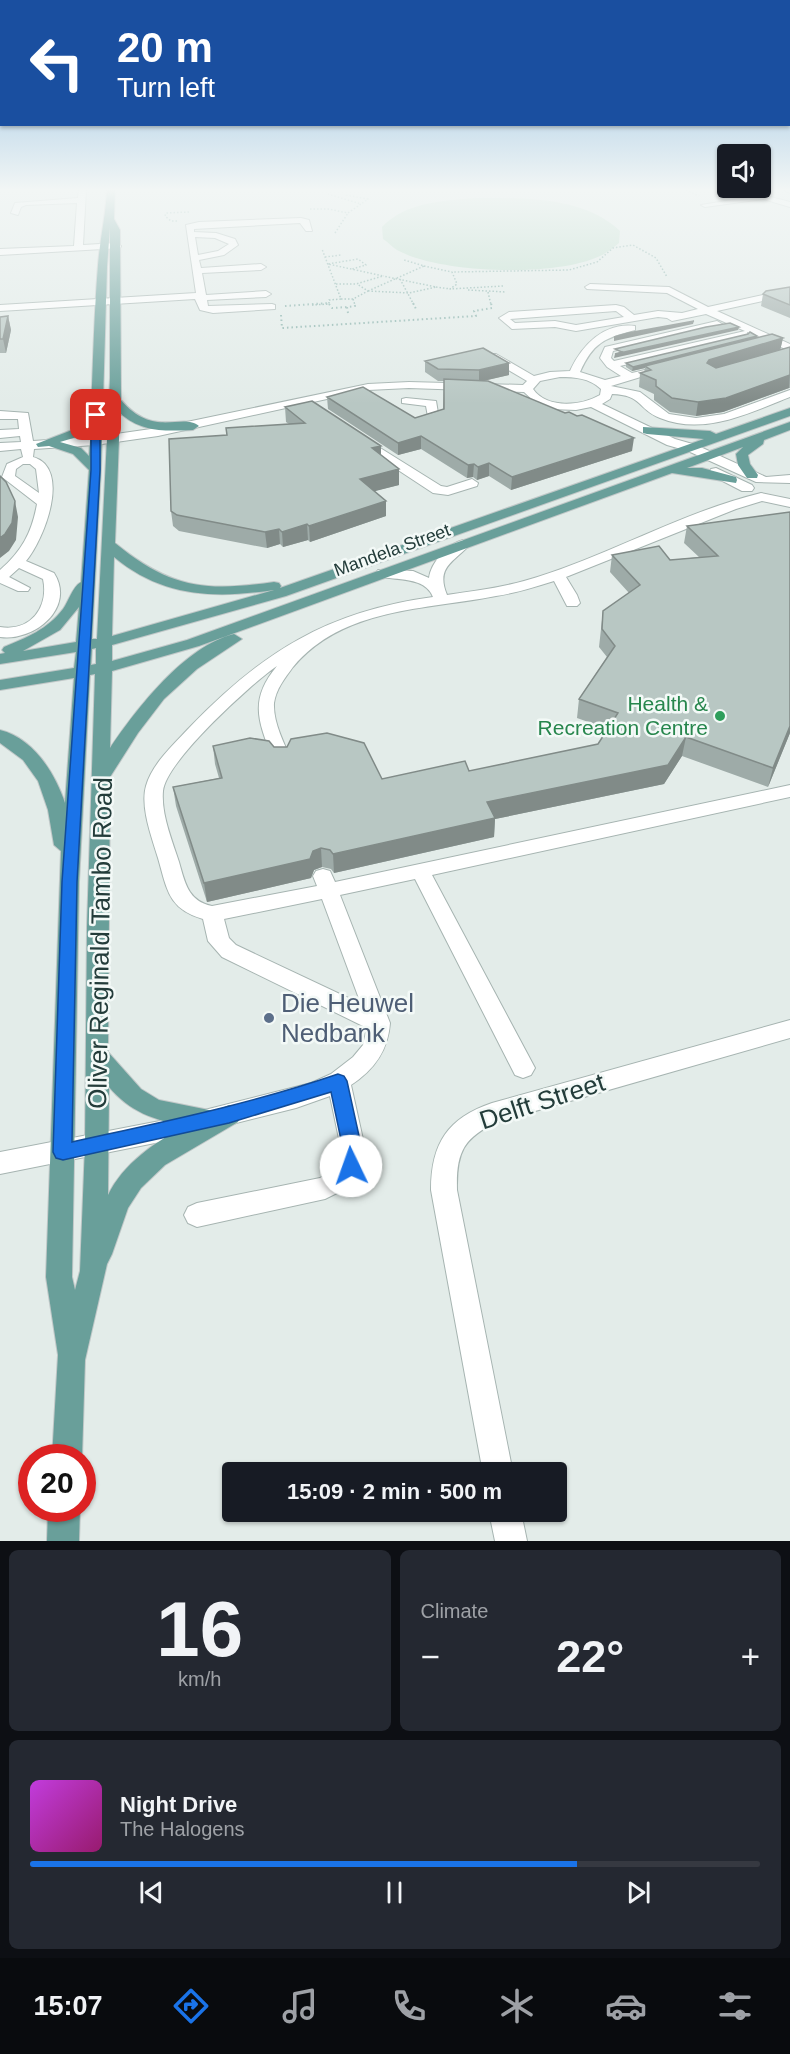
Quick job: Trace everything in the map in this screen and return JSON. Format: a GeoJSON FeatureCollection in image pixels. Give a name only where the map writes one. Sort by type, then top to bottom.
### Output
{"type":"FeatureCollection","features":[{"type":"Feature","properties":{"kind":"main road","name":"Oliver Reginald Tambo Road"},"geometry":{"type":"LineString","coordinates":[[68,1444],[71,1360],[59,1277],[69,882],[87,578],[96,470],[95,441],[104,260]]}},
{"type":"Feature","properties":{"kind":"main road","name":"Oliver Reginald Tambo Road"},"geometry":{"type":"LineString","coordinates":[[71,1360],[93,1271],[97,1145],[97,959],[108,544],[114,439],[117,260]]}},
{"type":"Feature","properties":{"kind":"main road"},"geometry":{"type":"LineString","coordinates":[[115,400],[125,414],[138,423],[198,427]]}},
{"type":"Feature","properties":{"kind":"main road","name":"Mandela Street"},"geometry":{"type":"LineString","coordinates":[[0,685],[82,668],[104,668],[193,644],[665,471],[738,431],[790,412]]}},
{"type":"Feature","properties":{"kind":"main road"},"geometry":{"type":"LineString","coordinates":[[48,444],[76,433],[96,415]]}},
{"type":"Feature","properties":{"kind":"main road"},"geometry":{"type":"LineString","coordinates":[[709,456],[790,426]]}},
{"type":"Feature","properties":{"kind":"main road"},"geometry":{"type":"LineString","coordinates":[[647,430],[694,436],[738,431]]}},
{"type":"Feature","properties":{"kind":"main road"},"geometry":{"type":"LineString","coordinates":[[633,468],[656,446],[647,430]]}},
{"type":"Feature","properties":{"kind":"main road"},"geometry":{"type":"LineString","coordinates":[[761,478],[744,465],[742,454],[770,434]]}},
{"type":"Feature","properties":{"kind":"main road"},"geometry":{"type":"LineString","coordinates":[[48,444],[77,451],[96,470]]}},
{"type":"Feature","properties":{"kind":"main road","name":"Mandela Street"},"geometry":{"type":"LineString","coordinates":[[0,659],[83,646],[106,646],[363,564],[633,468],[674,447],[693,454]]}},
{"type":"Feature","properties":{"kind":"main road"},"geometry":{"type":"LineString","coordinates":[[665,471],[702,472],[731,480]]}},
{"type":"Feature","properties":{"kind":"main road"},"geometry":{"type":"LineString","coordinates":[[108,544],[134,565],[158,579],[177,586],[210,590],[259,588],[363,564]]}},
{"type":"Feature","properties":{"kind":"main road"},"geometry":{"type":"LineString","coordinates":[[0,653],[36,640],[54,628],[68,615],[87,578]]}},
{"type":"Feature","properties":{"kind":"main road"},"geometry":{"type":"LineString","coordinates":[[106,646],[144,644],[297,606]]}},
{"type":"Feature","properties":{"kind":"main road"},"geometry":{"type":"LineString","coordinates":[[103,775],[143,712],[170,682],[203,655],[297,606]]}},
{"type":"Feature","properties":{"kind":"main road"},"geometry":{"type":"LineString","coordinates":[[0,669],[56,663],[82,668]]}},
{"type":"Feature","properties":{"kind":"main road"},"geometry":{"type":"LineString","coordinates":[[0,735],[32,758],[54,793],[69,882]]}},
{"type":"Feature","properties":{"kind":"main road"},"geometry":{"type":"LineString","coordinates":[[97,1054],[123,1088],[141,1104],[156,1111],[219,1117]]}},
{"type":"Feature","properties":{"kind":"main road"},"geometry":{"type":"LineString","coordinates":[[93,1271],[113,1212],[132,1179],[163,1152],[219,1117]]}},
{"type":"Feature","properties":{"kind":"main road"},"geometry":{"type":"LineString","coordinates":[[63,1541],[64,1522]]}},
{"type":"Feature","properties":{"kind":"street"},"geometry":{"type":"LineString","coordinates":[[194,260],[202,308],[208,310],[272,307]]}},
{"type":"Feature","properties":{"kind":"street"},"geometry":{"type":"LineString","coordinates":[[196,271],[261,267]]}},
{"type":"Feature","properties":{"kind":"street"},"geometry":{"type":"LineString","coordinates":[[197,282],[208,281]]}},
{"type":"Feature","properties":{"kind":"street"},"geometry":{"type":"LineString","coordinates":[[590,287],[669,290],[790,348]]}},
{"type":"Feature","properties":{"kind":"street"},"geometry":{"type":"LineString","coordinates":[[574,374],[587,346],[601,336],[790,292]]}},
{"type":"Feature","properties":{"kind":"street"},"geometry":{"type":"LineString","coordinates":[[0,299],[102,302],[266,294]]}},
{"type":"Feature","properties":{"kind":"street"},"geometry":{"type":"LineString","coordinates":[[0,308],[50,300]]}},
{"type":"Feature","properties":{"kind":"street"},"geometry":{"type":"LineString","coordinates":[[46,317],[50,300]]}},
{"type":"Feature","properties":{"kind":"street"},"geometry":{"type":"LineString","coordinates":[[631,318],[619,308],[509,315],[504,318],[512,326],[555,324],[576,328],[606,321],[631,318],[663,314],[684,316]]}},
{"type":"Feature","properties":{"kind":"street"},"geometry":{"type":"LineString","coordinates":[[595,309],[606,321]]}},
{"type":"Feature","properties":{"kind":"street"},"geometry":{"type":"LineString","coordinates":[[546,313],[555,324]]}},
{"type":"Feature","properties":{"kind":"street"},"geometry":{"type":"LineString","coordinates":[[630,378],[605,358],[609,349],[717,324]]}},
{"type":"Feature","properties":{"kind":"street"},"geometry":{"type":"LineString","coordinates":[[611,365],[743,334]]}},
{"type":"Feature","properties":{"kind":"street"},"geometry":{"type":"LineString","coordinates":[[752,346],[774,340]]}},
{"type":"Feature","properties":{"kind":"street"},"geometry":{"type":"LineString","coordinates":[[492,356],[530,385],[534,398],[566,406],[592,404],[606,397],[606,387]]}},
{"type":"Feature","properties":{"kind":"street"},"geometry":{"type":"LineString","coordinates":[[606,387],[674,366]]}},
{"type":"Feature","properties":{"kind":"street"},"geometry":{"type":"LineString","coordinates":[[0,434],[48,444],[114,439],[198,427],[356,388],[530,385],[547,375],[574,374],[592,378],[606,387],[636,394],[649,407],[667,417],[694,422],[713,419],[790,393]]}},
{"type":"Feature","properties":{"kind":"street"},"geometry":{"type":"LineString","coordinates":[[302,400],[318,411]]}},
{"type":"Feature","properties":{"kind":"street"},"geometry":{"type":"LineString","coordinates":[[406,401],[432,403],[433,419]]}},
{"type":"Feature","properties":{"kind":"street"},"geometry":{"type":"LineString","coordinates":[[592,404],[647,430],[674,447]]}},
{"type":"Feature","properties":{"kind":"street"},"geometry":{"type":"LineString","coordinates":[[566,406],[580,417]]}},
{"type":"Feature","properties":{"kind":"street"},"geometry":{"type":"LineString","coordinates":[[0,415],[24,415],[28,460]]}},
{"type":"Feature","properties":{"kind":"street"},"geometry":{"type":"LineString","coordinates":[[355,436],[438,490],[448,491],[472,483]]}},
{"type":"Feature","properties":{"kind":"street"},"geometry":{"type":"LineString","coordinates":[[0,447],[27,439]]}},
{"type":"Feature","properties":{"kind":"street"},"geometry":{"type":"LineString","coordinates":[[693,454],[709,456],[761,478],[790,479]]}},
{"type":"Feature","properties":{"kind":"street"},"geometry":{"type":"LineString","coordinates":[[693,454],[747,489],[712,512]]}},
{"type":"Feature","properties":{"kind":"street"},"geometry":{"type":"LineString","coordinates":[[23,588],[0,578],[17,562],[34,540],[44,503],[45,477],[41,466],[35,461],[28,460],[8,468],[8,477],[44,503]]}},
{"type":"Feature","properties":{"kind":"street"},"geometry":{"type":"LineString","coordinates":[[19,485],[45,477]]}},
{"type":"Feature","properties":{"kind":"street"},"geometry":{"type":"LineString","coordinates":[[790,503],[763,498],[712,512],[525,585],[439,593],[367,615],[337,627],[278,658],[252,677],[197,731],[165,766],[154,783],[156,810],[179,895],[184,903],[193,910],[212,914],[326,884],[421,872],[713,806],[790,791]]}},
{"type":"Feature","properties":{"kind":"street"},"geometry":{"type":"LineString","coordinates":[[439,593],[435,575],[440,564],[463,544]]}},
{"type":"Feature","properties":{"kind":"street"},"geometry":{"type":"LineString","coordinates":[[0,632],[11,633],[20,630],[45,614],[51,604],[49,576],[17,562]]}},
{"type":"Feature","properties":{"kind":"street"},"geometry":{"type":"LineString","coordinates":[[383,573],[413,575],[439,593]]}},
{"type":"Feature","properties":{"kind":"street"},"geometry":{"type":"LineString","coordinates":[[557,574],[570,595],[572,603]]}},
{"type":"Feature","properties":{"kind":"street"},"geometry":{"type":"LineString","coordinates":[[282,760],[267,718],[268,692],[282,668],[313,639]]}},
{"type":"Feature","properties":{"kind":"street"},"geometry":{"type":"LineString","coordinates":[[421,872],[523,1068]]}},
{"type":"Feature","properties":{"kind":"street"},"geometry":{"type":"LineString","coordinates":[[0,1163],[97,1145],[219,1117],[310,1092],[349,1074],[374,1050],[379,1023],[326,884]]}},
{"type":"Feature","properties":{"kind":"street"},"geometry":{"type":"LineString","coordinates":[[212,914],[219,941],[229,951],[379,1023]]}},
{"type":"Feature","properties":{"kind":"street","name":"Delft Street"},"geometry":{"type":"LineString","coordinates":[[496,1462],[444,1190],[444,1162],[450,1146],[466,1126],[501,1110],[790,1029]]}},
{"type":"Feature","properties":{"kind":"street"},"geometry":{"type":"LineString","coordinates":[[197,1215],[325,1188],[346,1176],[354,1154],[338,1081]]}},
{"type":"Feature","properties":{"kind":"street"},"geometry":{"type":"LineString","coordinates":[[507,1522],[511,1541]]}},
{"type":"Feature","properties":{"kind":"path"},"geometry":{"type":"LineString","coordinates":[[326,260],[341,299]]}},
{"type":"Feature","properties":{"kind":"path"},"geometry":{"type":"LineString","coordinates":[[328,264],[353,260]]}},
{"type":"Feature","properties":{"kind":"path"},"geometry":{"type":"LineString","coordinates":[[352,269],[366,265],[359,260]]}},
{"type":"Feature","properties":{"kind":"path"},"geometry":{"type":"LineString","coordinates":[[404,260],[452,272],[569,270],[599,260]]}},
{"type":"Feature","properties":{"kind":"path"},"geometry":{"type":"LineString","coordinates":[[657,260],[667,274],[669,290]]}},
{"type":"Feature","properties":{"kind":"path"},"geometry":{"type":"LineString","coordinates":[[328,264],[435,287],[506,292]]}},
{"type":"Feature","properties":{"kind":"path"},"geometry":{"type":"LineString","coordinates":[[329,304],[329,300],[352,299],[424,266]]}},
{"type":"Feature","properties":{"kind":"path"},"geometry":{"type":"LineString","coordinates":[[450,289],[457,284],[452,272]]}},
{"type":"Feature","properties":{"kind":"path"},"geometry":{"type":"LineString","coordinates":[[336,284],[356,284],[383,276]]}},
{"type":"Feature","properties":{"kind":"path"},"geometry":{"type":"LineString","coordinates":[[399,279],[416,309]]}},
{"type":"Feature","properties":{"kind":"path"},"geometry":{"type":"LineString","coordinates":[[356,284],[368,291],[409,293],[435,287]]}},
{"type":"Feature","properties":{"kind":"path"},"geometry":{"type":"LineString","coordinates":[[450,289],[503,286]]}},
{"type":"Feature","properties":{"kind":"path"},"geometry":{"type":"LineString","coordinates":[[352,299],[355,306],[332,308],[329,304],[280,306],[282,328],[476,316],[474,311],[492,308],[488,292]]}},
{"type":"Feature","properties":{"kind":"path"},"geometry":{"type":"LineString","coordinates":[[347,307],[348,313]]}},
{"type":"Feature","properties":{"kind":"green space"},"geometry":{"type":"Polygon","coordinates":[[[424,260],[590,260],[560,267],[531,270],[470,268],[424,260]]]}},
{"type":"Feature","properties":{"kind":"building"},"geometry":{"type":"Polygon","coordinates":[[[790,287],[790,305],[763,294],[766,291],[790,287]]]}},
{"type":"Feature","properties":{"kind":"building"},"geometry":{"type":"Polygon","coordinates":[[[8,316],[3,339],[0,339],[0,317],[8,316]]]}},
{"type":"Feature","properties":{"kind":"building"},"geometry":{"type":"Polygon","coordinates":[[[694,321],[614,337],[628,333],[694,321]]]}},
{"type":"Feature","properties":{"kind":"building"},"geometry":{"type":"Polygon","coordinates":[[[730,323],[739,327],[615,354],[622,352],[615,349],[730,323]]]}},
{"type":"Feature","properties":{"kind":"building"},"geometry":{"type":"Polygon","coordinates":[[[750,332],[757,336],[633,367],[626,363],[748,334],[750,332]]]}},
{"type":"Feature","properties":{"kind":"building"},"geometry":{"type":"Polygon","coordinates":[[[772,334],[783,338],[709,360],[707,363],[716,368],[790,347],[790,375],[726,398],[698,402],[672,398],[656,386],[656,380],[640,373],[651,370],[645,366],[772,334]]]}},
{"type":"Feature","properties":{"kind":"building"},"geometry":{"type":"Polygon","coordinates":[[[483,348],[509,363],[479,370],[438,369],[425,361],[483,348]]]}},
{"type":"Feature","properties":{"kind":"building"},"geometry":{"type":"Polygon","coordinates":[[[444,379],[488,381],[565,413],[582,415],[634,438],[512,477],[489,463],[478,467],[474,464],[468,465],[421,436],[398,443],[327,397],[363,387],[415,418],[444,409],[444,379]]]}},
{"type":"Feature","properties":{"kind":"building"},"geometry":{"type":"Polygon","coordinates":[[[312,401],[381,446],[372,448],[399,469],[360,479],[386,501],[309,526],[307,524],[282,532],[279,529],[265,532],[177,515],[171,511],[169,439],[227,435],[226,428],[305,423],[285,407],[312,401]]]}},
{"type":"Feature","properties":{"kind":"building"},"geometry":{"type":"Polygon","coordinates":[[[0,476],[6,482],[15,501],[12,523],[0,538],[0,476]]]}},
{"type":"Feature","properties":{"kind":"building"},"geometry":{"type":"Polygon","coordinates":[[[790,512],[790,726],[773,768],[686,737],[668,765],[487,802],[495,818],[333,854],[330,850],[321,848],[313,851],[310,859],[204,883],[173,787],[222,778],[213,746],[250,738],[269,741],[274,747],[287,747],[291,739],[327,733],[364,743],[382,779],[465,761],[469,771],[598,744],[618,713],[579,699],[615,646],[602,629],[603,611],[640,585],[612,555],[659,546],[670,560],[718,556],[687,526],[790,512]]]}},
{"type":"Feature","properties":{"kind":"place","name":"Health & Recreation Centre"},"geometry":{"type":"Point","coordinates":[720,716]}},
{"type":"Feature","properties":{"kind":"place","name":"Die Heuwel Nedbank"},"geometry":{"type":"Point","coordinates":[269,1018]}},
{"type":"Feature","properties":{"kind":"route"},"geometry":{"type":"LineString","coordinates":[[96,415],[96,470],[89,545],[69,882],[63,1152],[229,1115],[310,1092],[338,1081],[354,1154],[351,1166]]}}]}
